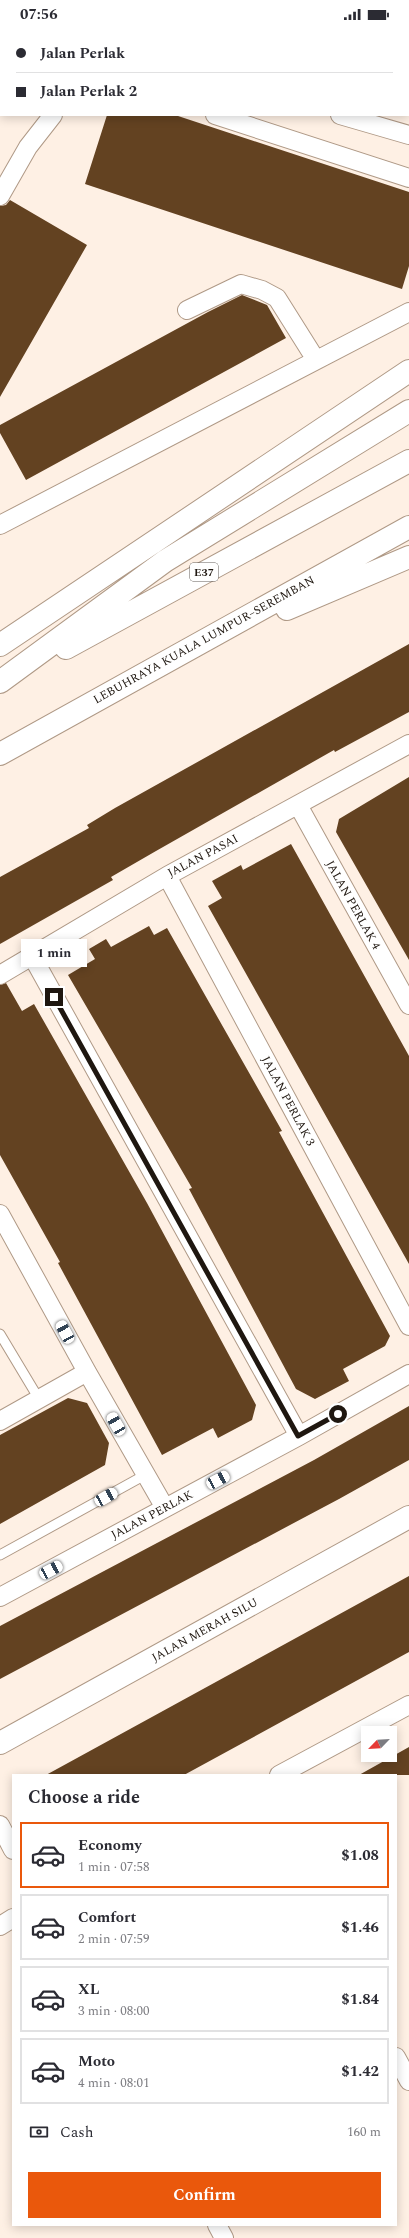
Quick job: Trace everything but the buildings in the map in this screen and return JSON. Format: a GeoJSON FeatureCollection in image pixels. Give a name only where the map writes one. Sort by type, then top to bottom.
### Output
{"type":"FeatureCollection","features":[{"type":"Feature","properties":{"kind":"main road"},"geometry":{"type":"LineString","coordinates":[[0,645],[409,371]]}},
{"type":"Feature","properties":{"kind":"main road"},"geometry":{"type":"LineString","coordinates":[[0,683],[165,561],[409,411]]}},
{"type":"Feature","properties":{"kind":"main road","name":"E37"},"geometry":{"type":"LineString","coordinates":[[0,683],[409,461]]}},
{"type":"Feature","properties":{"kind":"main road","name":"LEBUHRAYA KUALA LUMPUR–SEREMBAN"},"geometry":{"type":"LineString","coordinates":[[0,754],[174,656],[409,527]]}},
{"type":"Feature","properties":{"kind":"main road"},"geometry":{"type":"LineString","coordinates":[[174,656],[409,557]]}},
{"type":"Feature","properties":{"kind":"main road","name":"JALAN MERAH SILU"},"geometry":{"type":"LineString","coordinates":[[0,1743],[409,1517]]}},
{"type":"Feature","properties":{"kind":"street"},"geometry":{"type":"LineString","coordinates":[[0,196],[28,147],[52,116]]}},
{"type":"Feature","properties":{"kind":"street"},"geometry":{"type":"LineString","coordinates":[[218,116],[409,178]]}},
{"type":"Feature","properties":{"kind":"street"},"geometry":{"type":"LineString","coordinates":[[343,116],[409,135]]}},
{"type":"Feature","properties":{"kind":"street"},"geometry":{"type":"LineString","coordinates":[[187,310],[241,284],[262,290],[278,298],[316,360]]}},
{"type":"Feature","properties":{"kind":"street"},"geometry":{"type":"LineString","coordinates":[[0,525],[409,312]]}},
{"type":"Feature","properties":{"kind":"street","name":"JALAN PASAI"},"geometry":{"type":"LineString","coordinates":[[0,975],[167,876],[409,744]]}},
{"type":"Feature","properties":{"kind":"street","name":"JALAN PERLAK 4"},"geometry":{"type":"LineString","coordinates":[[298,805],[409,1005]]}},
{"type":"Feature","properties":{"kind":"street","name":"JALAN PERLAK 3"},"geometry":{"type":"LineString","coordinates":[[167,876],[409,1326]]}},
{"type":"Feature","properties":{"kind":"street"},"geometry":{"type":"LineString","coordinates":[[32,956],[298,1436]]}},
{"type":"Feature","properties":{"kind":"street"},"geometry":{"type":"LineString","coordinates":[[0,1214],[86,1372],[165,1508]]}},
{"type":"Feature","properties":{"kind":"street"},"geometry":{"type":"LineString","coordinates":[[0,1421],[86,1372]]}},
{"type":"Feature","properties":{"kind":"street","name":"JALAN PERLAK"},"geometry":{"type":"LineString","coordinates":[[0,1597],[298,1436],[409,1374]]}},
{"type":"Feature","properties":{"kind":"street"},"geometry":{"type":"LineString","coordinates":[[281,1774],[409,1705]]}},
{"type":"Feature","properties":{"kind":"street"},"geometry":{"type":"LineString","coordinates":[[0,1825],[12,1848]]}},
{"type":"Feature","properties":{"kind":"street"},"geometry":{"type":"LineString","coordinates":[[0,1926],[12,1919]]}},
{"type":"Feature","properties":{"kind":"street"},"geometry":{"type":"LineString","coordinates":[[397,2059],[409,2081]]}},
{"type":"Feature","properties":{"kind":"street"},"geometry":{"type":"LineString","coordinates":[[218,2226],[224,2238]]}},
{"type":"Feature","properties":{"kind":"lane"},"geometry":{"type":"LineString","coordinates":[[0,1334],[3,1345],[39,1399]]}},
{"type":"Feature","properties":{"kind":"lane"},"geometry":{"type":"LineString","coordinates":[[0,1555],[145,1475]]}},
{"type":"Feature","properties":{"kind":"route"},"geometry":{"type":"LineString","coordinates":[[54,997],[298,1436],[338,1414]]}}]}
